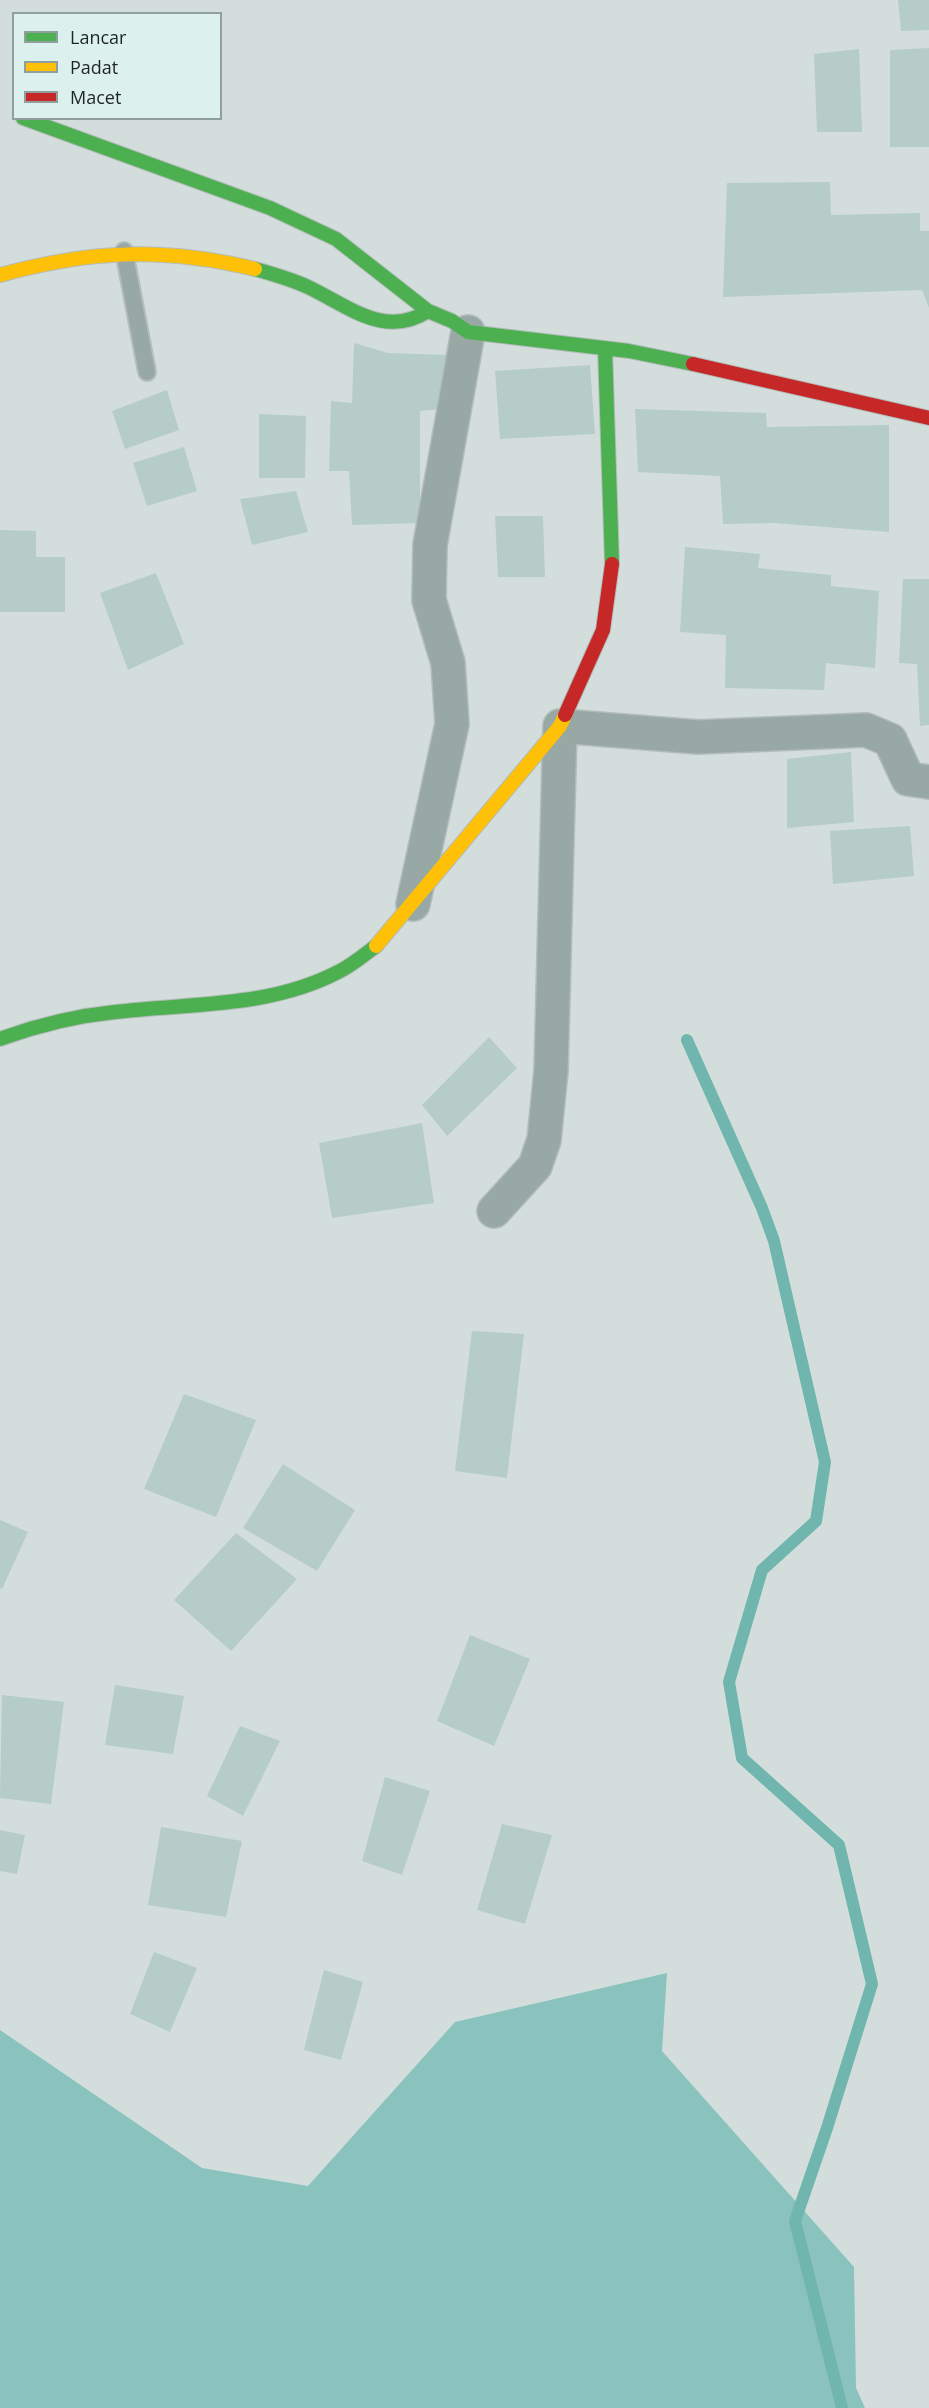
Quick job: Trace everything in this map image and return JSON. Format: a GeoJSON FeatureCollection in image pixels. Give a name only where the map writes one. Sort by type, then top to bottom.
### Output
{"type":"FeatureCollection","features":[{"type":"Feature","properties":{"kind":"street"},"geometry":{"type":"LineString","coordinates":[[28,120],[270,208],[336,239],[428,311],[452,321],[468,332],[604,348],[709,367],[929,418]]}},
{"type":"Feature","properties":{"kind":"street"},"geometry":{"type":"LineString","coordinates":[[0,275],[78,255],[124,251],[166,252],[231,263],[296,281],[343,305],[386,321],[402,323],[416,319],[428,311]]}},
{"type":"Feature","properties":{"kind":"street"},"geometry":{"type":"LineString","coordinates":[[412,904],[452,724],[447,663],[429,600],[430,545],[468,332]]}},
{"type":"Feature","properties":{"kind":"street"},"geometry":{"type":"LineString","coordinates":[[0,1039],[52,1023],[114,1012],[249,1001],[293,990],[339,972],[382,942],[560,726],[603,630],[612,571],[604,348]]}},
{"type":"Feature","properties":{"kind":"street"},"geometry":{"type":"LineString","coordinates":[[560,726],[698,736],[866,730],[890,740],[908,779],[929,782]]}},
{"type":"Feature","properties":{"kind":"street"},"geometry":{"type":"LineString","coordinates":[[494,1211],[535,1166],[544,1140],[552,1048],[560,726]]}},
{"type":"Feature","properties":{"kind":"lane"},"geometry":{"type":"LineString","coordinates":[[124,251],[147,372]]}},
{"type":"Feature","properties":{"kind":"shaded area"},"geometry":{"type":"Polygon","coordinates":[[[667,1973],[662,2051],[854,2267],[856,2388],[865,2408],[0,2408],[0,2030],[202,2168],[308,2186],[455,2022],[667,1973]]]}},
{"type":"Feature","properties":{"kind":"building"},"geometry":{"type":"Polygon","coordinates":[[[898,0],[929,0],[929,30],[901,31],[898,0]]]}},
{"type":"Feature","properties":{"kind":"building"},"geometry":{"type":"Polygon","coordinates":[[[929,48],[929,147],[890,147],[890,50],[929,48]]]}},
{"type":"Feature","properties":{"kind":"building"},"geometry":{"type":"Polygon","coordinates":[[[859,49],[862,132],[817,132],[814,54],[859,49]]]}},
{"type":"Feature","properties":{"kind":"building"},"geometry":{"type":"Polygon","coordinates":[[[830,182],[831,215],[920,213],[920,231],[929,231],[929,308],[922,290],[723,297],[727,183],[830,182]]]}},
{"type":"Feature","properties":{"kind":"building"},"geometry":{"type":"Polygon","coordinates":[[[354,343],[388,353],[447,355],[440,409],[420,411],[420,523],[352,525],[349,471],[329,471],[331,401],[352,403],[354,343]]]}},
{"type":"Feature","properties":{"kind":"building"},"geometry":{"type":"Polygon","coordinates":[[[590,365],[595,434],[500,439],[495,371],[590,365]]]}},
{"type":"Feature","properties":{"kind":"building"},"geometry":{"type":"Polygon","coordinates":[[[167,390],[179,430],[125,449],[112,411],[167,390]]]}},
{"type":"Feature","properties":{"kind":"building"},"geometry":{"type":"Polygon","coordinates":[[[635,409],[766,413],[767,427],[889,425],[889,532],[774,523],[723,524],[720,476],[638,472],[635,409]]]}},
{"type":"Feature","properties":{"kind":"building"},"geometry":{"type":"Polygon","coordinates":[[[259,414],[306,416],[305,478],[259,478],[259,414]]]}},
{"type":"Feature","properties":{"kind":"building"},"geometry":{"type":"Polygon","coordinates":[[[184,447],[197,491],[147,506],[133,463],[184,447]]]}},
{"type":"Feature","properties":{"kind":"building"},"geometry":{"type":"Polygon","coordinates":[[[296,491],[308,532],[252,545],[240,499],[296,491]]]}},
{"type":"Feature","properties":{"kind":"building"},"geometry":{"type":"Polygon","coordinates":[[[495,516],[543,516],[545,577],[498,577],[495,516]]]}},
{"type":"Feature","properties":{"kind":"building"},"geometry":{"type":"Polygon","coordinates":[[[0,530],[36,531],[36,557],[65,557],[65,612],[0,612],[0,530]]]}},
{"type":"Feature","properties":{"kind":"building"},"geometry":{"type":"Polygon","coordinates":[[[685,547],[760,554],[758,568],[831,575],[831,586],[879,591],[875,668],[826,663],[824,690],[725,688],[726,635],[680,632],[685,547]]]}},
{"type":"Feature","properties":{"kind":"building"},"geometry":{"type":"Polygon","coordinates":[[[156,573],[184,644],[128,670],[100,593],[156,573]]]}},
{"type":"Feature","properties":{"kind":"building"},"geometry":{"type":"Polygon","coordinates":[[[903,579],[929,579],[929,725],[920,726],[917,664],[899,663],[903,579]]]}},
{"type":"Feature","properties":{"kind":"building"},"geometry":{"type":"Polygon","coordinates":[[[851,752],[854,822],[787,828],[787,759],[851,752]]]}},
{"type":"Feature","properties":{"kind":"building"},"geometry":{"type":"Polygon","coordinates":[[[910,826],[914,876],[833,884],[830,831],[910,826]]]}},
{"type":"Feature","properties":{"kind":"building"},"geometry":{"type":"Polygon","coordinates":[[[489,1037],[517,1068],[447,1136],[422,1105],[489,1037]]]}},
{"type":"Feature","properties":{"kind":"building"},"geometry":{"type":"Polygon","coordinates":[[[422,1123],[434,1203],[332,1218],[319,1143],[422,1123]]]}},
{"type":"Feature","properties":{"kind":"building"},"geometry":{"type":"Polygon","coordinates":[[[472,1331],[524,1334],[507,1478],[455,1471],[472,1331]]]}},
{"type":"Feature","properties":{"kind":"building"},"geometry":{"type":"Polygon","coordinates":[[[184,1394],[256,1420],[216,1517],[144,1489],[184,1394]]]}},
{"type":"Feature","properties":{"kind":"building"},"geometry":{"type":"Polygon","coordinates":[[[283,1464],[355,1510],[317,1571],[243,1528],[283,1464]]]}},
{"type":"Feature","properties":{"kind":"building"},"geometry":{"type":"Polygon","coordinates":[[[0,1520],[28,1532],[2,1589],[0,1588],[0,1520]]]}},
{"type":"Feature","properties":{"kind":"building"},"geometry":{"type":"Polygon","coordinates":[[[236,1533],[297,1579],[231,1651],[174,1600],[236,1533]]]}},
{"type":"Feature","properties":{"kind":"building"},"geometry":{"type":"Polygon","coordinates":[[[470,1635],[530,1659],[494,1746],[437,1721],[470,1635]]]}},
{"type":"Feature","properties":{"kind":"building"},"geometry":{"type":"Polygon","coordinates":[[[115,1685],[184,1696],[173,1754],[105,1745],[115,1685]]]}},
{"type":"Feature","properties":{"kind":"building"},"geometry":{"type":"Polygon","coordinates":[[[2,1695],[64,1702],[51,1804],[0,1798],[2,1695]]]}},
{"type":"Feature","properties":{"kind":"building"},"geometry":{"type":"Polygon","coordinates":[[[240,1726],[280,1741],[243,1816],[207,1796],[240,1726]]]}},
{"type":"Feature","properties":{"kind":"building"},"geometry":{"type":"Polygon","coordinates":[[[385,1777],[430,1791],[402,1875],[362,1861],[385,1777]]]}},
{"type":"Feature","properties":{"kind":"building"},"geometry":{"type":"Polygon","coordinates":[[[502,1824],[552,1835],[525,1924],[477,1910],[502,1824]]]}},
{"type":"Feature","properties":{"kind":"building"},"geometry":{"type":"Polygon","coordinates":[[[161,1827],[242,1841],[226,1917],[148,1905],[161,1827]]]}},
{"type":"Feature","properties":{"kind":"building"},"geometry":{"type":"Polygon","coordinates":[[[0,1830],[25,1835],[17,1874],[0,1871],[0,1830]]]}},
{"type":"Feature","properties":{"kind":"building"},"geometry":{"type":"Polygon","coordinates":[[[154,1952],[197,1968],[170,2032],[130,2014],[154,1952]]]}},
{"type":"Feature","properties":{"kind":"building"},"geometry":{"type":"Polygon","coordinates":[[[324,1970],[363,1982],[341,2060],[304,2050],[324,1970]]]}},
{"type":"Feature","properties":{"kind":"waterway"},"geometry":{"type":"LineString","coordinates":[[687,1040],[762,1208],[774,1241],[825,1462],[816,1521],[762,1570],[729,1682],[742,1758],[839,1845],[872,1984],[795,2221],[842,2408]]}},
{"type":"Feature","properties":{"kind":"traffic: fast"},"geometry":{"type":"LineString","coordinates":[[28,120],[270,208],[336,239],[428,311],[452,321],[468,332],[629,351],[693,364]]}},
{"type":"Feature","properties":{"kind":"traffic: fast"},"geometry":{"type":"LineString","coordinates":[[255,269],[302,284],[367,317],[382,321],[397,322],[412,319],[428,311]]}},
{"type":"Feature","properties":{"kind":"traffic: fast"},"geometry":{"type":"LineString","coordinates":[[605,348],[612,564]]}},
{"type":"Feature","properties":{"kind":"traffic: fast"},"geometry":{"type":"LineString","coordinates":[[0,1039],[43,1025],[86,1016],[229,1002],[285,992],[312,984],[338,972],[353,964],[376,946]]}},
{"type":"Feature","properties":{"kind":"traffic: slow"},"geometry":{"type":"LineString","coordinates":[[0,275],[65,260],[128,254],[190,257],[255,269]]}},
{"type":"Feature","properties":{"kind":"traffic: slow"},"geometry":{"type":"LineString","coordinates":[[376,946],[560,726],[565,715]]}},
{"type":"Feature","properties":{"kind":"traffic: jam"},"geometry":{"type":"LineString","coordinates":[[693,364],[929,418]]}},
{"type":"Feature","properties":{"kind":"traffic: jam"},"geometry":{"type":"LineString","coordinates":[[565,715],[603,630],[612,564]]}}]}
